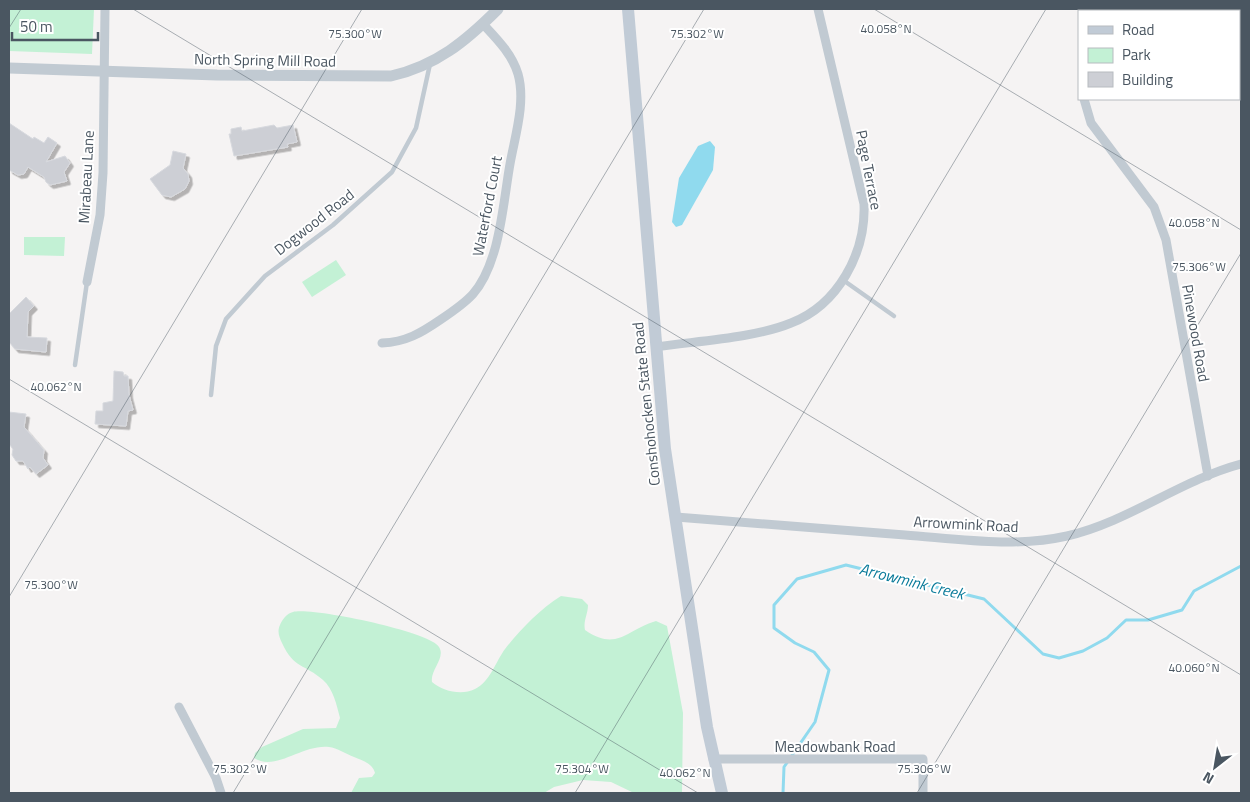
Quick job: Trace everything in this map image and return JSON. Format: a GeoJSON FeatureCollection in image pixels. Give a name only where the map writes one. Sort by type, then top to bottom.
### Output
{"type":"FeatureCollection","features":[{"type":"Feature","properties":{"kind":"main road","name":"Conshohocken State Road"},"geometry":{"type":"LineString","coordinates":[[628,9],[665,449],[713,759],[722,793]]}},
{"type":"Feature","properties":{"kind":"street","name":"Mirabeau Lane"},"geometry":{"type":"LineString","coordinates":[[87,282],[100,215],[103,173],[105,9]]}},
{"type":"Feature","properties":{"kind":"street","name":"North Spring Mill Road"},"geometry":{"type":"LineString","coordinates":[[9,68],[103,72],[376,76],[404,73],[430,64],[454,50],[498,9]]}},
{"type":"Feature","properties":{"kind":"street","name":"Page Terrace"},"geometry":{"type":"LineString","coordinates":[[656,347],[768,330],[793,323],[815,309],[843,280],[861,243],[864,204],[818,9]]}},
{"type":"Feature","properties":{"kind":"street","name":"Waterford Court"},"geometry":{"type":"LineString","coordinates":[[382,343],[408,340],[462,304],[482,283],[493,255],[518,117],[520,88],[518,76],[510,55],[483,24]]}},
{"type":"Feature","properties":{"kind":"street","name":"Pinewood Road"},"geometry":{"type":"LineString","coordinates":[[1084,100],[1091,123],[1154,207],[1166,240],[1208,476]]}},
{"type":"Feature","properties":{"kind":"street","name":"Arrowmink Road"},"geometry":{"type":"LineString","coordinates":[[676,517],[990,541],[1043,540],[1068,536],[1097,526],[1208,476],[1241,464]]}},
{"type":"Feature","properties":{"kind":"street"},"geometry":{"type":"LineString","coordinates":[[179,706],[222,793]]}},
{"type":"Feature","properties":{"kind":"street","name":"Meadowbank Road"},"geometry":{"type":"LineString","coordinates":[[713,759],[923,759],[924,793]]}},
{"type":"Feature","properties":{"kind":"lane","name":"Dogwood Road"},"geometry":{"type":"LineString","coordinates":[[211,396],[216,346],[226,319],[265,276],[333,225],[392,172],[416,128],[430,64]]}},
{"type":"Feature","properties":{"kind":"lane"},"geometry":{"type":"LineString","coordinates":[[843,280],[894,316]]}},
{"type":"Feature","properties":{"kind":"lane"},"geometry":{"type":"LineString","coordinates":[[75,365],[87,282]]}},
{"type":"Feature","properties":{"kind":"green space"},"geometry":{"type":"Polygon","coordinates":[[[9,9],[94,9],[92,54],[9,51],[9,9]]]}},
{"type":"Feature","properties":{"kind":"green space"},"geometry":{"type":"Polygon","coordinates":[[[24,237],[65,237],[64,256],[24,255],[24,237]]]}},
{"type":"Feature","properties":{"kind":"green space"},"geometry":{"type":"Polygon","coordinates":[[[336,260],[346,275],[312,297],[302,282],[336,260]]]}},
{"type":"Feature","properties":{"kind":"green space"},"geometry":{"type":"Polygon","coordinates":[[[561,596],[582,599],[588,605],[585,630],[605,639],[621,637],[656,621],[667,626],[683,713],[682,793],[634,793],[611,782],[583,780],[554,787],[544,793],[351,793],[359,778],[372,777],[375,773],[374,770],[367,763],[335,749],[319,747],[309,749],[271,762],[254,758],[255,753],[262,747],[303,729],[336,728],[340,718],[334,698],[326,683],[291,658],[286,651],[281,641],[279,627],[287,615],[293,612],[304,611],[323,613],[370,622],[415,634],[431,641],[441,651],[433,673],[432,682],[447,690],[464,692],[480,686],[517,634],[561,596]]]}},
{"type":"Feature","properties":{"kind":"water"},"geometry":{"type":"Polygon","coordinates":[[[710,141],[715,147],[713,170],[682,225],[676,227],[672,222],[679,178],[698,146],[710,141]]]}},
{"type":"Feature","properties":{"kind":"building"},"geometry":{"type":"Polygon","coordinates":[[[9,123],[33,139],[34,137],[44,143],[48,137],[57,143],[46,162],[65,156],[70,163],[64,172],[67,181],[50,185],[44,177],[28,167],[24,174],[18,175],[9,170],[9,123]]]}},
{"type":"Feature","properties":{"kind":"building"},"geometry":{"type":"Polygon","coordinates":[[[274,125],[277,128],[293,125],[297,142],[287,144],[288,147],[234,156],[229,134],[231,134],[231,129],[241,127],[242,131],[274,125]]]}},
{"type":"Feature","properties":{"kind":"building"},"geometry":{"type":"Polygon","coordinates":[[[173,151],[186,154],[183,168],[188,174],[189,181],[185,189],[171,197],[162,195],[150,179],[170,165],[173,151]]]}},
{"type":"Feature","properties":{"kind":"building"},"geometry":{"type":"Polygon","coordinates":[[[26,297],[34,306],[28,312],[27,337],[47,338],[46,352],[15,349],[9,342],[9,314],[26,297]]]}},
{"type":"Feature","properties":{"kind":"building"},"geometry":{"type":"Polygon","coordinates":[[[114,371],[123,372],[124,376],[128,376],[129,395],[133,410],[128,411],[126,426],[95,424],[96,411],[103,411],[103,403],[113,401],[114,371]]]}},
{"type":"Feature","properties":{"kind":"building"},"geometry":{"type":"Polygon","coordinates":[[[9,412],[26,414],[24,427],[44,450],[43,458],[48,465],[36,474],[30,467],[28,469],[23,461],[16,461],[12,455],[13,449],[9,444],[9,412]]]}},
{"type":"Feature","properties":{"kind":"waterway","name":"Arrowmink Creek"},"geometry":{"type":"LineString","coordinates":[[783,793],[784,767],[815,722],[829,670],[814,652],[795,643],[774,628],[774,605],[797,579],[846,565],[984,599],[1043,654],[1059,658],[1083,651],[1107,638],[1126,620],[1148,620],[1182,610],[1194,591],[1241,566]]}}]}
